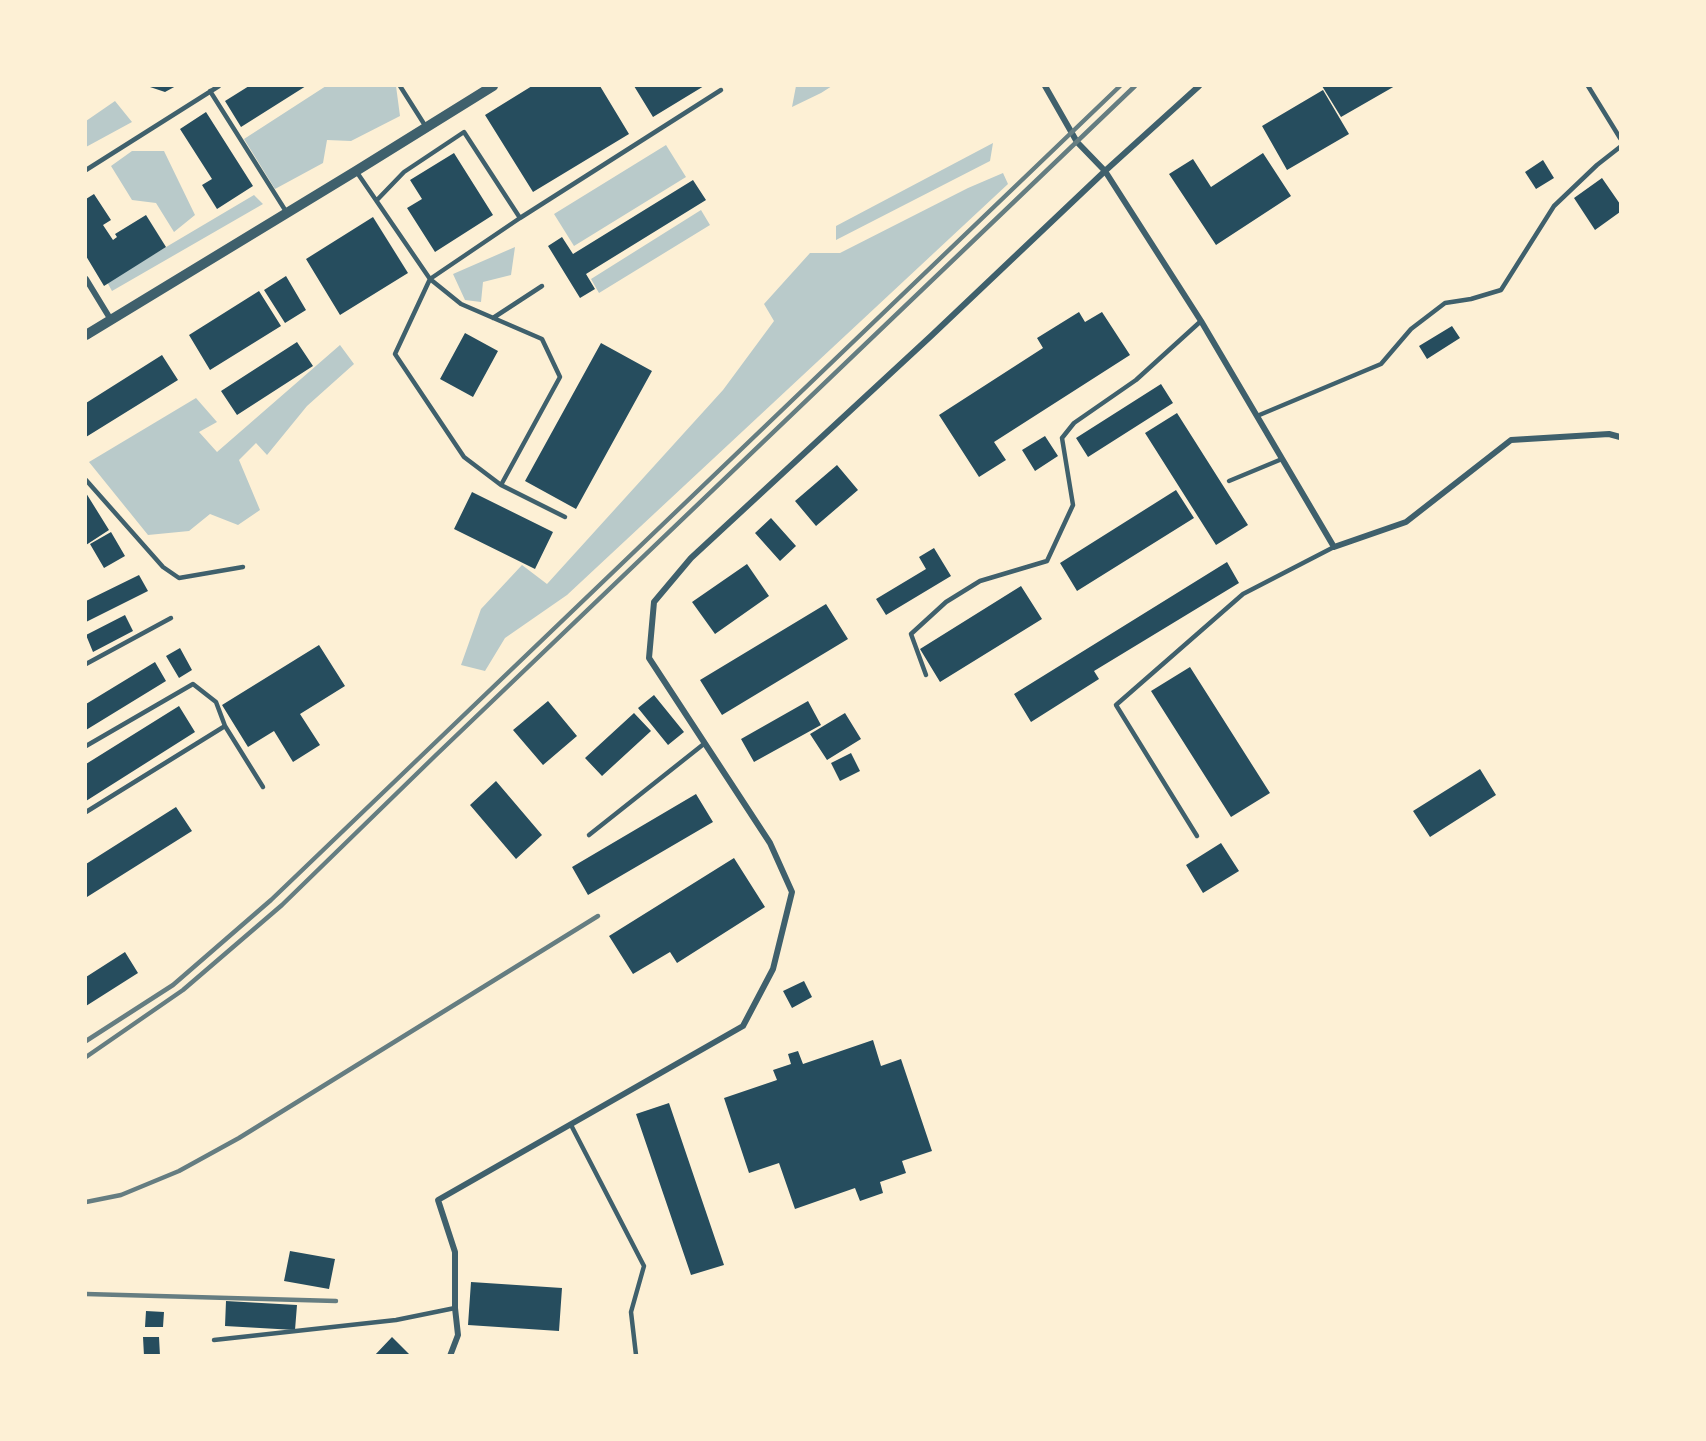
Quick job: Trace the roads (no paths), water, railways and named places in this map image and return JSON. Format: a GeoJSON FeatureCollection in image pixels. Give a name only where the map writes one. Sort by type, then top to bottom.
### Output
{"type":"FeatureCollection","features":[{"type":"Feature","properties":{"kind":"street"},"geometry":{"type":"LineString","coordinates":[[86,335],[493,86]]}},
{"type":"Feature","properties":{"kind":"street"},"geometry":{"type":"LineString","coordinates":[[1045,86],[1077,142],[1105,171],[1201,321],[1334,547],[1406,522],[1510,441],[1609,434],[1620,437]]}},
{"type":"Feature","properties":{"kind":"street"},"geometry":{"type":"LineString","coordinates":[[450,1356],[458,1335],[455,1308],[455,1252],[438,1200],[744,1026],[773,969],[792,892],[770,843],[649,658],[654,602],[691,558],[1199,86]]}},
{"type":"Feature","properties":{"kind":"street"},"geometry":{"type":"LineString","coordinates":[[86,279],[111,320]]}},
{"type":"Feature","properties":{"kind":"lane"},"geometry":{"type":"LineString","coordinates":[[86,170],[219,86]]}},
{"type":"Feature","properties":{"kind":"lane"},"geometry":{"type":"LineString","coordinates":[[400,86],[426,127]]}},
{"type":"Feature","properties":{"kind":"lane"},"geometry":{"type":"LineString","coordinates":[[1588,86],[1620,138]]}},
{"type":"Feature","properties":{"kind":"lane"},"geometry":{"type":"LineString","coordinates":[[565,517],[501,485],[464,457],[395,354],[430,279],[520,218],[721,90]]}},
{"type":"Feature","properties":{"kind":"lane"},"geometry":{"type":"LineString","coordinates":[[210,91],[287,213]]}},
{"type":"Feature","properties":{"kind":"lane"},"geometry":{"type":"LineString","coordinates":[[377,200],[404,172],[464,132],[520,218]]}},
{"type":"Feature","properties":{"kind":"lane"},"geometry":{"type":"LineString","coordinates":[[1257,416],[1382,364],[1412,329],[1445,303],[1501,290],[1554,207],[1597,165],[1620,147]]}},
{"type":"Feature","properties":{"kind":"lane"},"geometry":{"type":"LineString","coordinates":[[356,171],[430,279],[462,304],[542,339],[560,377],[501,485]]}},
{"type":"Feature","properties":{"kind":"lane"},"geometry":{"type":"LineString","coordinates":[[493,318],[542,286]]}},
{"type":"Feature","properties":{"kind":"lane"},"geometry":{"type":"LineString","coordinates":[[926,675],[911,634],[946,602],[980,581],[1047,561],[1074,505],[1062,438],[1068,430],[1074,423],[1136,380],[1201,321]]}},
{"type":"Feature","properties":{"kind":"lane"},"geometry":{"type":"LineString","coordinates":[[1229,481],[1282,459]]}},
{"type":"Feature","properties":{"kind":"lane"},"geometry":{"type":"LineString","coordinates":[[86,480],[163,567],[179,579],[243,567]]}},
{"type":"Feature","properties":{"kind":"lane"},"geometry":{"type":"LineString","coordinates":[[1197,836],[1116,705],[1243,594],[1334,547]]}},
{"type":"Feature","properties":{"kind":"lane"},"geometry":{"type":"LineString","coordinates":[[86,664],[171,618]]}},
{"type":"Feature","properties":{"kind":"lane"},"geometry":{"type":"LineString","coordinates":[[86,746],[192,684],[216,702],[225,726],[263,787]]}},
{"type":"Feature","properties":{"kind":"lane"},"geometry":{"type":"LineString","coordinates":[[86,812],[225,726]]}},
{"type":"Feature","properties":{"kind":"lane"},"geometry":{"type":"LineString","coordinates":[[589,835],[705,743]]}},
{"type":"Feature","properties":{"kind":"lane"},"geometry":{"type":"LineString","coordinates":[[571,1125],[644,1266],[631,1312],[636,1355]]}},
{"type":"Feature","properties":{"kind":"lane"},"geometry":{"type":"LineString","coordinates":[[214,1340],[396,1320],[455,1308]]}},
{"type":"Feature","properties":{"kind":"railway"},"geometry":{"type":"LineString","coordinates":[[86,1041],[173,985],[271,900],[1120,86]]}},
{"type":"Feature","properties":{"kind":"railway"},"geometry":{"type":"LineString","coordinates":[[86,1057],[183,990],[282,905],[1135,86]]}},
{"type":"Feature","properties":{"kind":"railway"},"geometry":{"type":"LineString","coordinates":[[86,1202],[121,1195],[179,1171],[239,1138],[598,916]]}},
{"type":"Feature","properties":{"kind":"railway"},"geometry":{"type":"LineString","coordinates":[[86,1294],[336,1301]]}}]}
